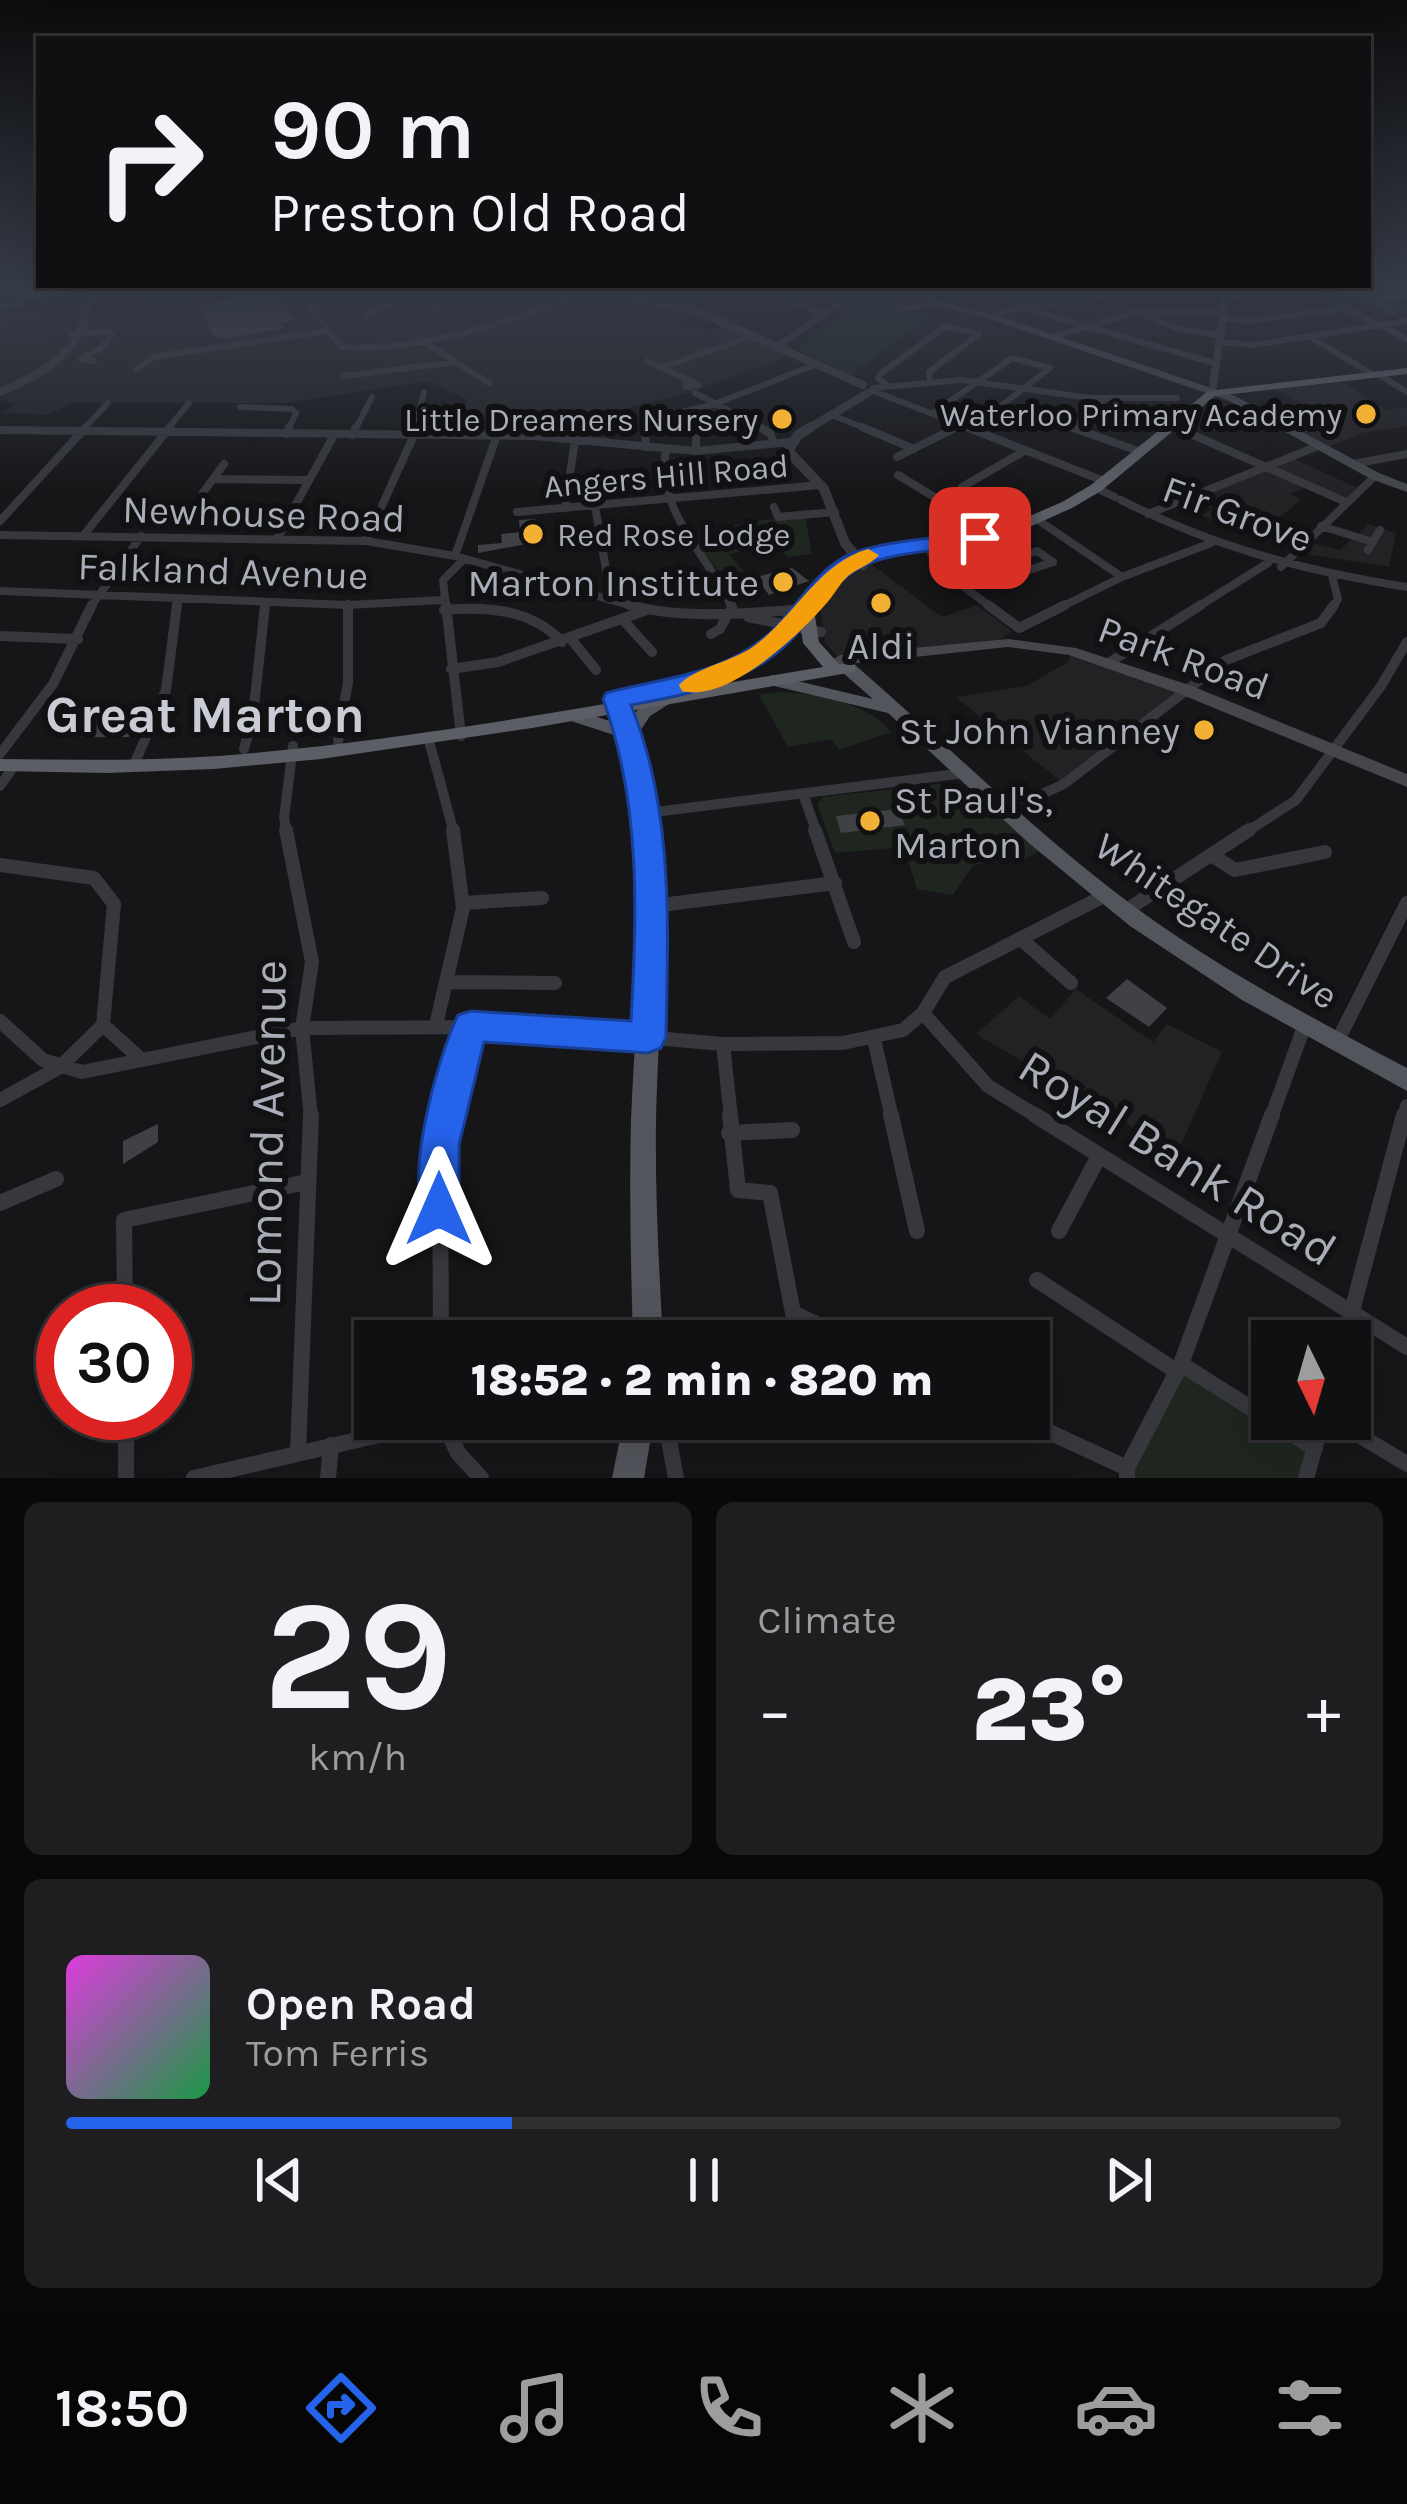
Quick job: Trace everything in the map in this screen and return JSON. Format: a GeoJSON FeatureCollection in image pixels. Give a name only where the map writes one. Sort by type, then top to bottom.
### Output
{"type":"FeatureCollection","features":[{"type":"Feature","properties":{"kind":"highway"},"geometry":{"type":"LineString","coordinates":[[1164,427],[1183,399],[1213,391],[1407,371]]}},
{"type":"Feature","properties":{"kind":"highway"},"geometry":{"type":"LineString","coordinates":[[838,665],[805,631],[812,607],[830,584],[863,561],[888,553],[988,536],[1038,520],[1100,485],[1164,427],[1213,391]]}},
{"type":"Feature","properties":{"kind":"highway"},"geometry":{"type":"LineString","coordinates":[[136,760],[244,749],[292,750],[574,716],[617,703],[668,699],[838,665]]}},
{"type":"Feature","properties":{"kind":"highway"},"geometry":{"type":"LineString","coordinates":[[3,760],[136,760],[429,741],[699,684],[838,665]]}},
{"type":"Feature","properties":{"kind":"main road"},"geometry":{"type":"LineString","coordinates":[[1108,357],[1213,391],[1407,488]]}},
{"type":"Feature","properties":{"kind":"main road"},"geometry":{"type":"LineString","coordinates":[[1179,382],[1190,391],[1183,399]]}},
{"type":"Feature","properties":{"kind":"main road"},"geometry":{"type":"LineString","coordinates":[[699,684],[805,631],[812,607]]}},
{"type":"Feature","properties":{"kind":"main road","name":"Park Road"},"geometry":{"type":"LineString","coordinates":[[838,665],[1022,643],[1110,662],[1407,781]]}},
{"type":"Feature","properties":{"kind":"main road","name":"Whitegate Drive"},"geometry":{"type":"LineString","coordinates":[[838,665],[1105,896],[1305,1024],[1407,1080]]}},
{"type":"Feature","properties":{"kind":"main road","name":"Whitegate Drive"},"geometry":{"type":"LineString","coordinates":[[772,680],[826,688],[892,708]]}},
{"type":"Feature","properties":{"kind":"main road"},"geometry":{"type":"LineString","coordinates":[[629,733],[644,712],[668,699]]}},
{"type":"Feature","properties":{"kind":"main road"},"geometry":{"type":"LineString","coordinates":[[617,703],[629,733],[646,813],[653,906],[644,1126],[648,1320]]}},
{"type":"Feature","properties":{"kind":"main road"},"geometry":{"type":"LineString","coordinates":[[574,716],[629,733]]}},
{"type":"Feature","properties":{"kind":"main road"},"geometry":{"type":"LineString","coordinates":[[632,1477],[636,1440]]}},
{"type":"Feature","properties":{"kind":"street"},"geometry":{"type":"LineString","coordinates":[[0,392],[46,370],[58,357]]}},
{"type":"Feature","properties":{"kind":"street"},"geometry":{"type":"LineString","coordinates":[[85,357],[81,359],[94,361]]}},
{"type":"Feature","properties":{"kind":"street"},"geometry":{"type":"LineString","coordinates":[[136,370],[153,357]]}},
{"type":"Feature","properties":{"kind":"street"},"geometry":{"type":"LineString","coordinates":[[448,357],[489,382]]}},
{"type":"Feature","properties":{"kind":"street"},"geometry":{"type":"LineString","coordinates":[[660,368],[692,357]]}},
{"type":"Feature","properties":{"kind":"street"},"geometry":{"type":"LineString","coordinates":[[802,357],[863,391]]}},
{"type":"Feature","properties":{"kind":"street"},"geometry":{"type":"LineString","coordinates":[[886,384],[878,376],[903,357]]}},
{"type":"Feature","properties":{"kind":"street"},"geometry":{"type":"LineString","coordinates":[[930,380],[929,372],[949,357]]}},
{"type":"Feature","properties":{"kind":"street"},"geometry":{"type":"LineString","coordinates":[[1179,357],[1213,369]]}},
{"type":"Feature","properties":{"kind":"street"},"geometry":{"type":"LineString","coordinates":[[1213,391],[1215,357]]}},
{"type":"Feature","properties":{"kind":"street"},"geometry":{"type":"LineString","coordinates":[[1345,357],[1407,393]]}},
{"type":"Feature","properties":{"kind":"street"},"geometry":{"type":"LineString","coordinates":[[933,413],[1012,358],[1050,368],[971,429]]}},
{"type":"Feature","properties":{"kind":"street"},"geometry":{"type":"LineString","coordinates":[[647,361],[686,382]]}},
{"type":"Feature","properties":{"kind":"street"},"geometry":{"type":"LineString","coordinates":[[344,376],[388,369],[420,372],[456,362]]}},
{"type":"Feature","properties":{"kind":"street"},"geometry":{"type":"LineString","coordinates":[[646,447],[644,420],[712,405],[817,364]]}},
{"type":"Feature","properties":{"kind":"street"},"geometry":{"type":"LineString","coordinates":[[0,430],[497,435],[696,451],[790,442],[863,391],[886,384],[977,381],[1105,399],[1183,399]]}},
{"type":"Feature","properties":{"kind":"street","name":"Fir Grove"},"geometry":{"type":"LineString","coordinates":[[863,391],[1026,450],[1211,543],[1281,567],[1407,587]]}},
{"type":"Feature","properties":{"kind":"street"},"geometry":{"type":"LineString","coordinates":[[366,541],[414,435],[424,392]]}},
{"type":"Feature","properties":{"kind":"street"},"geometry":{"type":"LineString","coordinates":[[695,393],[770,433],[775,443]]}},
{"type":"Feature","properties":{"kind":"street"},"geometry":{"type":"LineString","coordinates":[[1391,397],[1407,393]]}},
{"type":"Feature","properties":{"kind":"street"},"geometry":{"type":"LineString","coordinates":[[352,435],[372,397]]}},
{"type":"Feature","properties":{"kind":"street"},"geometry":{"type":"LineString","coordinates":[[1105,399],[1070,428],[1138,451]]}},
{"type":"Feature","properties":{"kind":"street"},"geometry":{"type":"LineString","coordinates":[[0,521],[108,404]]}},
{"type":"Feature","properties":{"kind":"street"},"geometry":{"type":"LineString","coordinates":[[83,536],[189,404]]}},
{"type":"Feature","properties":{"kind":"street"},"geometry":{"type":"LineString","coordinates":[[246,406],[295,410],[286,434]]}},
{"type":"Feature","properties":{"kind":"street"},"geometry":{"type":"LineString","coordinates":[[830,414],[914,449]]}},
{"type":"Feature","properties":{"kind":"street"},"geometry":{"type":"LineString","coordinates":[[897,457],[961,425]]}},
{"type":"Feature","properties":{"kind":"street"},"geometry":{"type":"LineString","coordinates":[[1164,427],[1346,502]]}},
{"type":"Feature","properties":{"kind":"street"},"geometry":{"type":"LineString","coordinates":[[696,428],[696,451]]}},
{"type":"Feature","properties":{"kind":"street"},"geometry":{"type":"LineString","coordinates":[[278,537],[334,435]]}},
{"type":"Feature","properties":{"kind":"street"},"geometry":{"type":"LineString","coordinates":[[460,731],[443,580],[459,557],[497,435]]}},
{"type":"Feature","properties":{"kind":"street"},"geometry":{"type":"LineString","coordinates":[[565,508],[575,440]]}},
{"type":"Feature","properties":{"kind":"street"},"geometry":{"type":"LineString","coordinates":[[790,442],[790,455],[820,485],[846,540],[863,561]]}},
{"type":"Feature","properties":{"kind":"street"},"geometry":{"type":"LineString","coordinates":[[1147,514],[1318,446]]}},
{"type":"Feature","properties":{"kind":"street"},"geometry":{"type":"LineString","coordinates":[[666,449],[664,468],[685,535],[725,587],[731,612],[711,634]]}},
{"type":"Feature","properties":{"kind":"street"},"geometry":{"type":"LineString","coordinates":[[962,487],[1026,450]]}},
{"type":"Feature","properties":{"kind":"street"},"geometry":{"type":"LineString","coordinates":[[1353,464],[1407,454]]}},
{"type":"Feature","properties":{"kind":"street"},"geometry":{"type":"LineString","coordinates":[[202,494],[224,464]]}},
{"type":"Feature","properties":{"kind":"street"},"geometry":{"type":"LineString","coordinates":[[898,475],[988,536],[1013,559]]}},
{"type":"Feature","properties":{"kind":"street"},"geometry":{"type":"LineString","coordinates":[[1281,567],[1376,476]]}},
{"type":"Feature","properties":{"kind":"street"},"geometry":{"type":"LineString","coordinates":[[213,479],[308,480]]}},
{"type":"Feature","properties":{"kind":"street","name":"Angers Hill Road"},"geometry":{"type":"LineString","coordinates":[[517,512],[820,485]]}},
{"type":"Feature","properties":{"kind":"street"},"geometry":{"type":"LineString","coordinates":[[595,506],[611,598]]}},
{"type":"Feature","properties":{"kind":"street"},"geometry":{"type":"LineString","coordinates":[[774,507],[778,517],[835,512]]}},
{"type":"Feature","properties":{"kind":"street"},"geometry":{"type":"LineString","coordinates":[[1038,520],[1122,577]]}},
{"type":"Feature","properties":{"kind":"street"},"geometry":{"type":"LineString","coordinates":[[1321,526],[1371,546],[1380,530]]}},
{"type":"Feature","properties":{"kind":"street","name":"Newhouse Road"},"geometry":{"type":"LineString","coordinates":[[0,535],[366,541],[459,557],[647,610],[812,607]]}},
{"type":"Feature","properties":{"kind":"street"},"geometry":{"type":"LineString","coordinates":[[0,786],[3,760],[53,684],[98,596],[141,536]]}},
{"type":"Feature","properties":{"kind":"street"},"geometry":{"type":"LineString","coordinates":[[931,553],[947,574],[1019,628],[1122,577],[1211,543]]}},
{"type":"Feature","properties":{"kind":"street"},"geometry":{"type":"LineString","coordinates":[[1110,662],[1268,563]]}},
{"type":"Feature","properties":{"kind":"street"},"geometry":{"type":"LineString","coordinates":[[1007,810],[1064,784],[1226,660],[1328,618],[1339,599],[1332,576]]}},
{"type":"Feature","properties":{"kind":"street","name":"Falkland Avenue"},"geometry":{"type":"LineString","coordinates":[[0,591],[348,605],[481,605],[552,627],[566,640]]}},
{"type":"Feature","properties":{"kind":"street"},"geometry":{"type":"LineString","coordinates":[[136,760],[166,690],[178,600]]}},
{"type":"Feature","properties":{"kind":"street"},"geometry":{"type":"LineString","coordinates":[[244,749],[253,716],[265,602]]}},
{"type":"Feature","properties":{"kind":"street"},"geometry":{"type":"LineString","coordinates":[[338,742],[348,682],[348,605]]}},
{"type":"Feature","properties":{"kind":"street"},"geometry":{"type":"LineString","coordinates":[[451,669],[498,662],[647,610]]}},
{"type":"Feature","properties":{"kind":"street","name":"Newhouse Road"},"geometry":{"type":"LineString","coordinates":[[731,612],[805,631]]}},
{"type":"Feature","properties":{"kind":"street"},"geometry":{"type":"LineString","coordinates":[[624,621],[652,652]]}},
{"type":"Feature","properties":{"kind":"street"},"geometry":{"type":"LineString","coordinates":[[0,636],[78,639]]}},
{"type":"Feature","properties":{"kind":"street"},"geometry":{"type":"LineString","coordinates":[[566,640],[596,670]]}},
{"type":"Feature","properties":{"kind":"street"},"geometry":{"type":"LineString","coordinates":[[1126,911],[1296,800],[1407,642]]}},
{"type":"Feature","properties":{"kind":"street"},"geometry":{"type":"LineString","coordinates":[[429,741],[460,865],[464,904],[436,1024]]}},
{"type":"Feature","properties":{"kind":"street","name":"Lomond Avenue"},"geometry":{"type":"LineString","coordinates":[[292,750],[284,818],[312,962],[302,1028],[310,1114],[298,1453]]}},
{"type":"Feature","properties":{"kind":"street"},"geometry":{"type":"LineString","coordinates":[[646,813],[968,773]]}},
{"type":"Feature","properties":{"kind":"street"},"geometry":{"type":"LineString","coordinates":[[803,794],[854,942]]}},
{"type":"Feature","properties":{"kind":"street"},"geometry":{"type":"LineString","coordinates":[[1213,856],[1235,870],[1325,852]]}},
{"type":"Feature","properties":{"kind":"street"},"geometry":{"type":"LineString","coordinates":[[0,865],[94,878],[114,904],[103,1025],[60,1067],[0,1100]]}},
{"type":"Feature","properties":{"kind":"street"},"geometry":{"type":"LineString","coordinates":[[653,906],[835,884]]}},
{"type":"Feature","properties":{"kind":"street"},"geometry":{"type":"LineString","coordinates":[[0,1021],[44,1060],[82,1072],[302,1028],[436,1024],[723,1044],[874,1039],[903,1030],[923,1013],[945,976],[1105,896]]}},
{"type":"Feature","properties":{"kind":"street"},"geometry":{"type":"LineString","coordinates":[[464,904],[542,898]]}},
{"type":"Feature","properties":{"kind":"street"},"geometry":{"type":"LineString","coordinates":[[1337,1042],[1407,904]]}},
{"type":"Feature","properties":{"kind":"street"},"geometry":{"type":"LineString","coordinates":[[1021,939],[1071,983]]}},
{"type":"Feature","properties":{"kind":"street"},"geometry":{"type":"LineString","coordinates":[[448,982],[555,982]]}},
{"type":"Feature","properties":{"kind":"street","name":"Royal Bank Road"},"geometry":{"type":"LineString","coordinates":[[923,1013],[988,1086],[1407,1347]]}},
{"type":"Feature","properties":{"kind":"street"},"geometry":{"type":"LineString","coordinates":[[1050,1434],[1127,1473],[1178,1367],[1305,1024]]}},
{"type":"Feature","properties":{"kind":"street"},"geometry":{"type":"LineString","coordinates":[[103,1025],[142,1060]]}},
{"type":"Feature","properties":{"kind":"street"},"geometry":{"type":"LineString","coordinates":[[441,1320],[440,1145],[471,1026]]}},
{"type":"Feature","properties":{"kind":"street"},"geometry":{"type":"LineString","coordinates":[[874,1039],[917,1231]]}},
{"type":"Feature","properties":{"kind":"street"},"geometry":{"type":"LineString","coordinates":[[723,1044],[738,1190],[767,1191],[771,1196],[793,1313],[808,1320]]}},
{"type":"Feature","properties":{"kind":"street"},"geometry":{"type":"LineString","coordinates":[[1350,1320],[1407,1106]]}},
{"type":"Feature","properties":{"kind":"street"},"geometry":{"type":"LineString","coordinates":[[729,1133],[792,1130]]}},
{"type":"Feature","properties":{"kind":"street"},"geometry":{"type":"LineString","coordinates":[[1060,1231],[1098,1158]]}},
{"type":"Feature","properties":{"kind":"street"},"geometry":{"type":"LineString","coordinates":[[0,1203],[56,1179]]}},
{"type":"Feature","properties":{"kind":"street"},"geometry":{"type":"LineString","coordinates":[[125,1284],[124,1220],[307,1182]]}},
{"type":"Feature","properties":{"kind":"street"},"geometry":{"type":"LineString","coordinates":[[1037,1280],[1314,1448]]}},
{"type":"Feature","properties":{"kind":"street"},"geometry":{"type":"LineString","coordinates":[[126,1440],[126,1478]]}},
{"type":"Feature","properties":{"kind":"street"},"geometry":{"type":"LineString","coordinates":[[194,1478],[354,1440]]}},
{"type":"Feature","properties":{"kind":"street"},"geometry":{"type":"LineString","coordinates":[[452,1440],[481,1478]]}},
{"type":"Feature","properties":{"kind":"street"},"geometry":{"type":"LineString","coordinates":[[669,1440],[676,1478]]}},
{"type":"Feature","properties":{"kind":"street"},"geometry":{"type":"LineString","coordinates":[[1306,1478],[1318,1440]]}},
{"type":"Feature","properties":{"kind":"street"},"geometry":{"type":"LineString","coordinates":[[1364,1440],[1407,1464]]}},
{"type":"Feature","properties":{"kind":"street"},"geometry":{"type":"LineString","coordinates":[[328,1478],[331,1445]]}},
{"type":"Feature","properties":{"kind":"shaded area"},"geometry":{"type":"Polygon","coordinates":[[[0,357],[785,357],[693,392],[612,412],[608,443],[457,435],[467,400],[429,381],[286,403],[72,403],[48,415],[0,413],[16,404],[0,400],[0,357]]]}},
{"type":"Feature","properties":{"kind":"shaded area"},"geometry":{"type":"Polygon","coordinates":[[[813,357],[875,357],[850,375],[813,357]]]}},
{"type":"Feature","properties":{"kind":"shaded area","name":"Waterloo Primary Academy"},"geometry":{"type":"Polygon","coordinates":[[[1343,382],[1386,410],[1407,407],[1407,426],[1362,433],[1329,447],[1295,429],[1329,417],[1273,389],[1343,382]]]}},
{"type":"Feature","properties":{"kind":"shaded area"},"geometry":{"type":"Polygon","coordinates":[[[1290,457],[1360,489],[1346,502],[1308,486],[1291,494],[1301,500],[1275,521],[1312,536],[1307,542],[1340,550],[1368,524],[1396,533],[1389,567],[1300,553],[1200,515],[1212,510],[1198,496],[1290,457]]]}},
{"type":"Feature","properties":{"kind":"shaded area"},"geometry":{"type":"Polygon","coordinates":[[[805,516],[812,554],[788,557],[774,543],[729,554],[749,578],[726,581],[690,535],[754,521],[805,516]]]}},
{"type":"Feature","properties":{"kind":"shaded area"},"geometry":{"type":"Polygon","coordinates":[[[869,562],[942,617],[977,605],[1012,631],[994,644],[840,660],[825,642],[819,600],[831,584],[869,562]]]}},
{"type":"Feature","properties":{"kind":"shaded area"},"geometry":{"type":"Polygon","coordinates":[[[1071,651],[1186,690],[1064,784],[956,697],[1026,686],[1068,662],[1071,651]]]}},
{"type":"Feature","properties":{"kind":"shaded area"},"geometry":{"type":"Polygon","coordinates":[[[779,692],[855,707],[891,732],[839,750],[831,739],[788,747],[759,695],[779,692]]]}},
{"type":"Feature","properties":{"kind":"shaded area"},"geometry":{"type":"Polygon","coordinates":[[[949,783],[968,789],[1041,850],[1025,859],[973,865],[953,895],[917,889],[904,847],[835,853],[817,804],[823,797],[949,783]]]}},
{"type":"Feature","properties":{"kind":"shaded area"},"geometry":{"type":"Polygon","coordinates":[[[1076,989],[1153,1042],[1167,1024],[1222,1052],[1177,1154],[976,1034],[1019,996],[1050,1019],[1076,989]]]}},
{"type":"Feature","properties":{"kind":"shaded area"},"geometry":{"type":"Polygon","coordinates":[[[1181,1364],[1251,1408],[1251,1440],[1301,1440],[1309,1445],[1299,1478],[1127,1478],[1181,1364]]]}},
{"type":"Feature","properties":{"kind":"building","name":"Red Rose Lodge"},"geometry":{"type":"Polygon","coordinates":[[[535,519],[535,533],[541,533],[542,541],[478,553],[478,545],[502,543],[501,534],[520,532],[519,520],[535,519]]]}},
{"type":"Feature","properties":{"kind":"building","name":"Marton Institute"},"geometry":{"type":"Polygon","coordinates":[[[792,568],[809,581],[769,595],[756,577],[792,568]]]}},
{"type":"Feature","properties":{"kind":"building"},"geometry":{"type":"Polygon","coordinates":[[[95,716],[125,716],[120,726],[135,726],[129,737],[68,737],[75,727],[88,727],[95,716]]]}},
{"type":"Feature","properties":{"kind":"building","name":"St Paul's, Marton"},"geometry":{"type":"Polygon","coordinates":[[[898,809],[905,825],[841,833],[836,816],[898,809]]]}},
{"type":"Feature","properties":{"kind":"building"},"geometry":{"type":"Polygon","coordinates":[[[1127,979],[1167,1008],[1149,1027],[1106,998],[1127,979]]]}},
{"type":"Feature","properties":{"kind":"building"},"geometry":{"type":"Polygon","coordinates":[[[158,1124],[158,1142],[123,1164],[123,1141],[158,1124]]]}},
{"type":"Feature","properties":{"kind":"slow traffic"},"geometry":{"type":"LineString","coordinates":[[691,685],[729,672],[764,651],[818,600],[832,578],[868,555]]}},
{"type":"Feature","properties":{"kind":"place","name":"Waterloo Primary Academy"},"geometry":{"type":"Point","coordinates":[1366,414]}},
{"type":"Feature","properties":{"kind":"place","name":"Little Dreamers Nursery"},"geometry":{"type":"Point","coordinates":[782,419]}},
{"type":"Feature","properties":{"kind":"place","name":"Red Rose Lodge"},"geometry":{"type":"Point","coordinates":[533,534]}},
{"type":"Feature","properties":{"kind":"place","name":"Marton Institute"},"geometry":{"type":"Point","coordinates":[783,582]}},
{"type":"Feature","properties":{"kind":"place","name":"Aldi"},"geometry":{"type":"Point","coordinates":[881,603]}},
{"type":"Feature","properties":{"kind":"place","name":"St John Vianney"},"geometry":{"type":"Point","coordinates":[1204,730]}},
{"type":"Feature","properties":{"kind":"place","name":"St Paul's, Marton"},"geometry":{"type":"Point","coordinates":[870,821]}},
{"type":"Feature","properties":{"kind":"district","name":"Great Marton"},"geometry":{"type":"Point","coordinates":[205,714]}},
{"type":"Feature","properties":{"kind":"route"},"geometry":{"type":"LineString","coordinates":[[439,1209],[440,1145],[471,1026],[648,1037],[653,906],[646,813],[633,743],[616,699],[699,684],[749,661],[778,639],[818,600],[832,578],[857,559],[980,538]]}}]}
